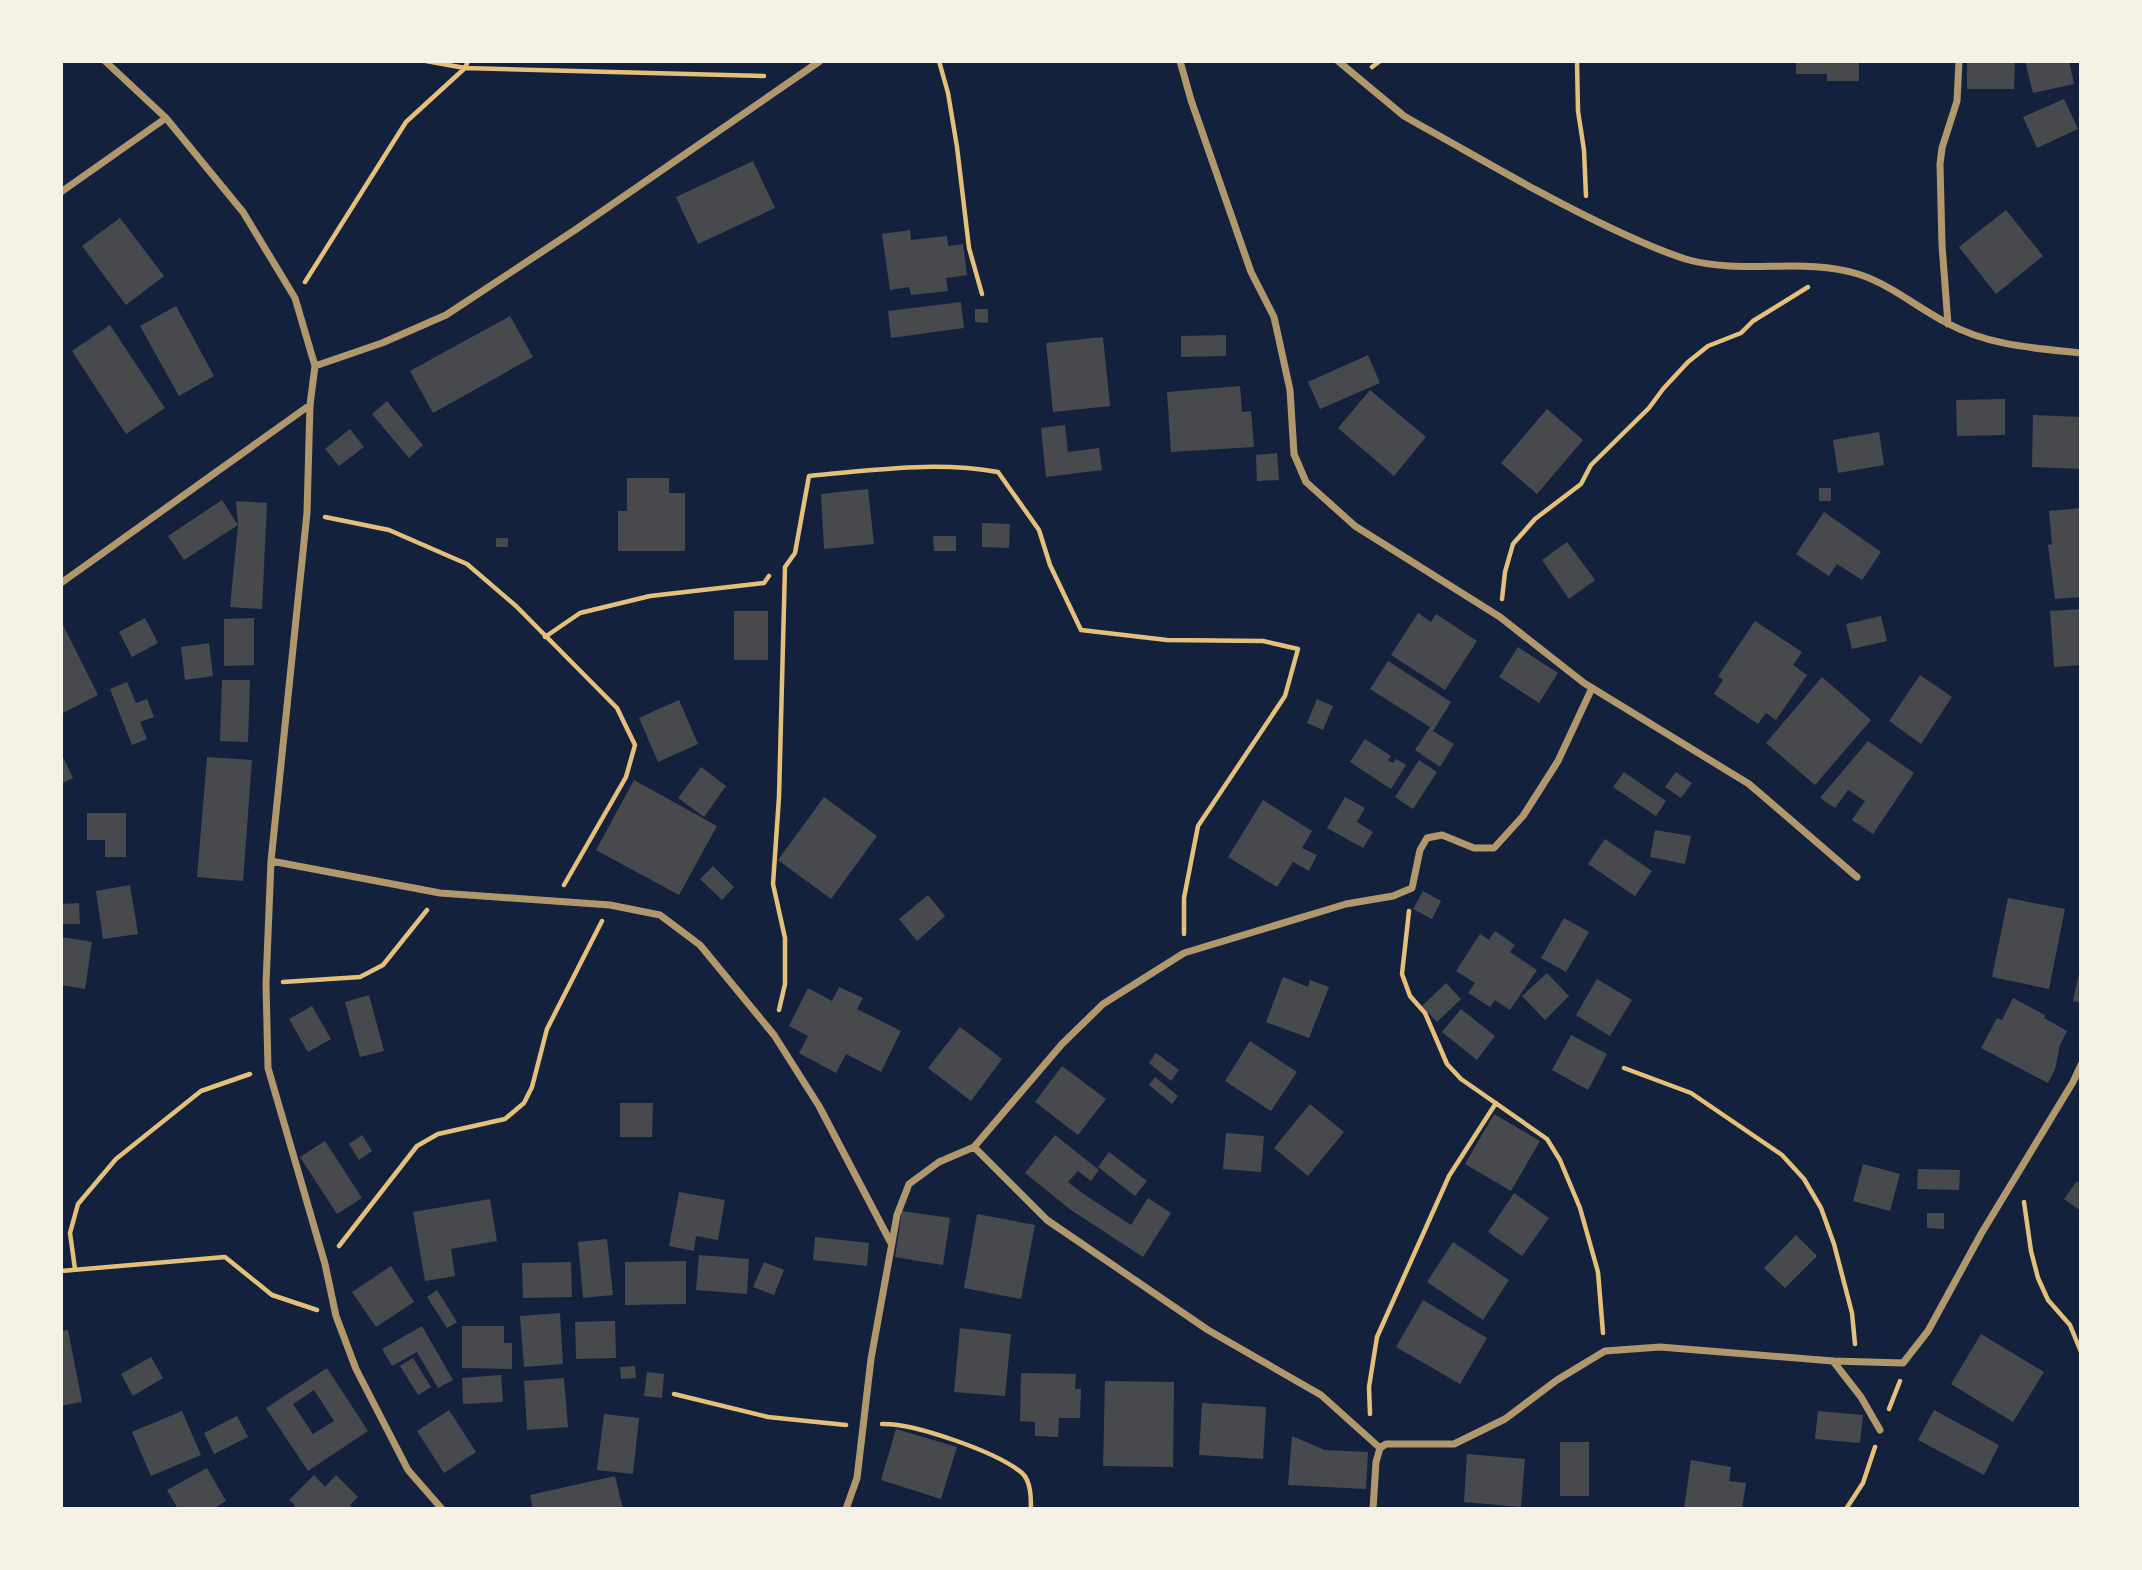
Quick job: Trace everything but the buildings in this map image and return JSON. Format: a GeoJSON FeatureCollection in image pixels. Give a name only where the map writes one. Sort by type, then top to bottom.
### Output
{"type":"FeatureCollection","features":[{"type":"Feature","properties":{"kind":"street"},"geometry":{"type":"LineString","coordinates":[[105,61],[166,118],[243,212],[295,298],[315,366],[310,405],[307,513],[271,861],[266,984],[268,1068],[325,1264],[336,1316],[356,1369],[408,1470],[442,1509]]}},
{"type":"Feature","properties":{"kind":"street"},"geometry":{"type":"LineString","coordinates":[[315,366],[382,344],[446,315],[575,230],[820,61]]}},
{"type":"Feature","properties":{"kind":"street"},"geometry":{"type":"LineString","coordinates":[[1180,61],[1251,272],[1273,317],[1290,390],[1294,454],[1306,482],[1355,526],[1500,617],[1592,688],[1749,784],[1857,877]]}},
{"type":"Feature","properties":{"kind":"street"},"geometry":{"type":"LineString","coordinates":[[1338,61],[1404,116],[1587,217],[1651,246],[1690,260],[1722,266],[1838,268],[1875,281],[1948,324],[2006,345],[2081,353]]}},
{"type":"Feature","properties":{"kind":"street"},"geometry":{"type":"LineString","coordinates":[[1948,324],[1940,164],[1942,148],[1957,101],[1959,61]]}},
{"type":"Feature","properties":{"kind":"street"},"geometry":{"type":"LineString","coordinates":[[61,192],[166,118]]}},
{"type":"Feature","properties":{"kind":"street"},"geometry":{"type":"LineString","coordinates":[[61,583],[310,405]]}},
{"type":"Feature","properties":{"kind":"street"},"geometry":{"type":"LineString","coordinates":[[846,1509],[857,1478],[871,1359],[897,1215],[909,1184],[939,1162],[974,1147],[1062,1044],[1102,1004],[1184,953],[1346,904],[1393,896],[1412,888],[1420,850],[1427,838],[1443,835],[1474,848],[1494,848],[1523,816],[1558,761],[1592,688]]}},
{"type":"Feature","properties":{"kind":"street"},"geometry":{"type":"LineString","coordinates":[[271,861],[440,893],[610,905],[660,915],[700,945],[774,1035],[819,1106],[892,1243]]}},
{"type":"Feature","properties":{"kind":"street"},"geometry":{"type":"LineString","coordinates":[[1373,1509],[1376,1462],[1380,1448],[1387,1444],[1454,1444],[1505,1419],[1558,1380],[1605,1351],[1660,1347],[1833,1361],[1903,1363],[1928,1331],[1981,1234],[2081,1065]]}},
{"type":"Feature","properties":{"kind":"street"},"geometry":{"type":"LineString","coordinates":[[974,1147],[1047,1220],[1208,1330],[1321,1395],[1380,1448]]}},
{"type":"Feature","properties":{"kind":"street"},"geometry":{"type":"LineString","coordinates":[[1833,1361],[1861,1397],[1880,1430]]}},
{"type":"Feature","properties":{"kind":"path"},"geometry":{"type":"LineString","coordinates":[[426,61],[465,68],[797,76]]}},
{"type":"Feature","properties":{"kind":"path"},"geometry":{"type":"LineString","coordinates":[[295,298],[406,122],[465,68],[468,61]]}},
{"type":"Feature","properties":{"kind":"path"},"geometry":{"type":"LineString","coordinates":[[939,61],[948,93],[957,147],[969,248],[982,294]]}},
{"type":"Feature","properties":{"kind":"path"},"geometry":{"type":"LineString","coordinates":[[1577,61],[1578,111],[1584,150],[1587,217]]}},
{"type":"Feature","properties":{"kind":"path"},"geometry":{"type":"LineString","coordinates":[[1500,617],[1505,572],[1513,544],[1535,519],[1581,484],[1591,465],[1649,408],[1663,388],[1688,362],[1708,346],[1741,333],[1753,321],[1838,268]]}},
{"type":"Feature","properties":{"kind":"path"},"geometry":{"type":"LineString","coordinates":[[774,1035],[785,984],[785,938],[773,884],[779,797],[785,567],[795,553],[809,475],[937,467],[976,468],[998,472],[1039,530],[1050,565],[1081,630],[1167,640],[1263,641],[1298,649],[1285,696],[1198,826],[1184,898],[1184,953]]}},
{"type":"Feature","properties":{"kind":"path"},"geometry":{"type":"LineString","coordinates":[[307,513],[389,530],[467,564],[516,606],[617,708],[635,745],[633,761],[555,900]]}},
{"type":"Feature","properties":{"kind":"path"},"geometry":{"type":"LineString","coordinates":[[545,636],[580,613],[650,596],[764,583],[769,576]]}},
{"type":"Feature","properties":{"kind":"path"},"geometry":{"type":"LineString","coordinates":[[1412,888],[1402,974],[1410,996],[1425,1013],[1447,1064],[1461,1079],[1547,1139],[1560,1160],[1580,1208],[1598,1272],[1605,1351]]}},
{"type":"Feature","properties":{"kind":"path"},"geometry":{"type":"LineString","coordinates":[[266,984],[359,977],[383,965],[440,893]]}},
{"type":"Feature","properties":{"kind":"path"},"geometry":{"type":"LineString","coordinates":[[325,1264],[417,1146],[438,1134],[505,1119],[524,1103],[532,1087],[547,1029],[610,905]]}},
{"type":"Feature","properties":{"kind":"path"},"geometry":{"type":"LineString","coordinates":[[75,1269],[70,1233],[78,1204],[116,1159],[201,1091],[268,1068]]}},
{"type":"Feature","properties":{"kind":"path"},"geometry":{"type":"LineString","coordinates":[[1624,1068],[1691,1093],[1782,1155],[1804,1179],[1821,1208],[1834,1244],[1852,1313],[1856,1362]]}},
{"type":"Feature","properties":{"kind":"path"},"geometry":{"type":"LineString","coordinates":[[1370,1439],[1369,1387],[1377,1337],[1449,1176],[1496,1103]]}},
{"type":"Feature","properties":{"kind":"path"},"geometry":{"type":"LineString","coordinates":[[2018,1174],[2038,1278],[2048,1300],[2070,1325],[2081,1352]]}},
{"type":"Feature","properties":{"kind":"path"},"geometry":{"type":"LineString","coordinates":[[61,1271],[225,1257],[272,1295],[336,1316]]}},
{"type":"Feature","properties":{"kind":"path"},"geometry":{"type":"LineString","coordinates":[[674,1394],[768,1417],[864,1427],[890,1424],[929,1431],[997,1458],[1024,1474],[1032,1494],[1031,1509]]}}]}
